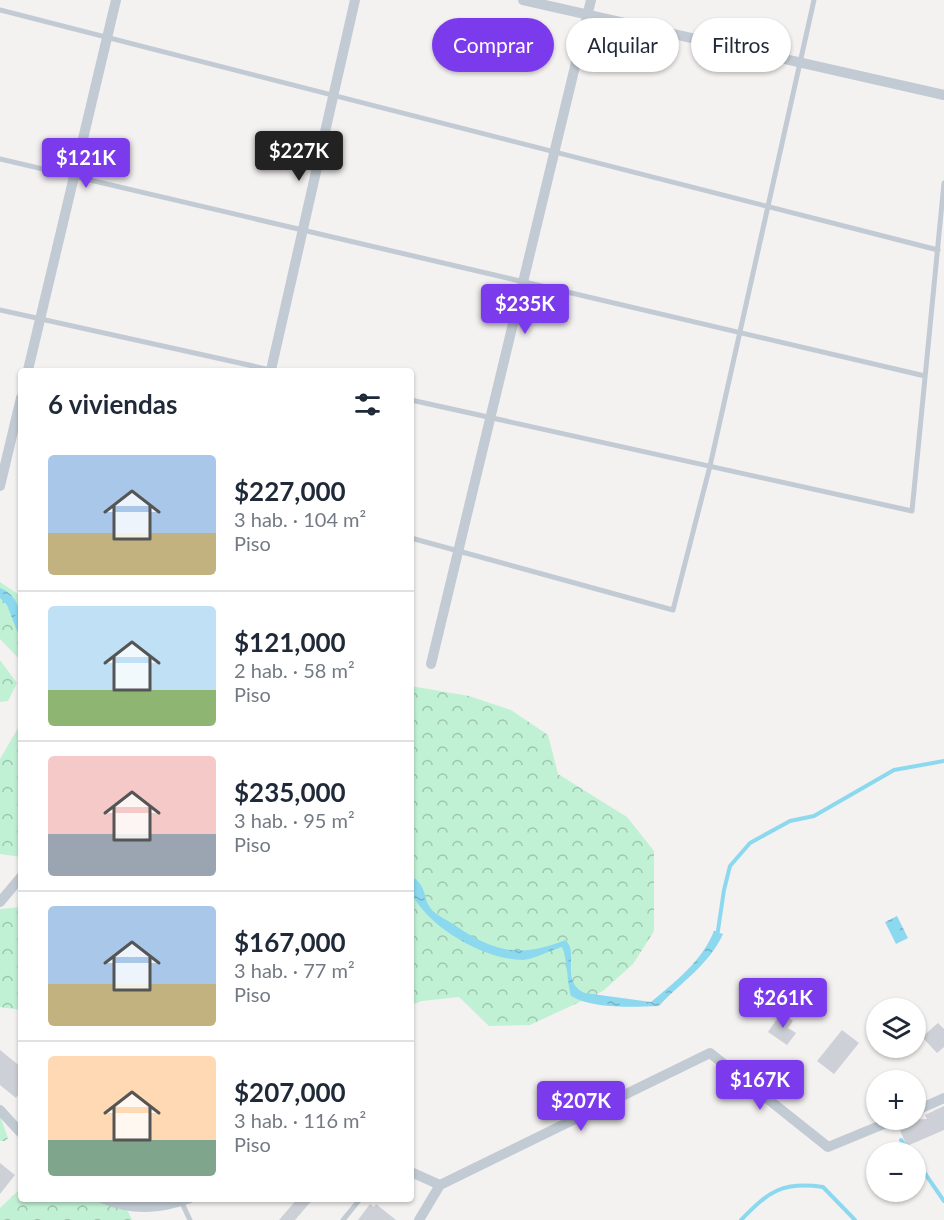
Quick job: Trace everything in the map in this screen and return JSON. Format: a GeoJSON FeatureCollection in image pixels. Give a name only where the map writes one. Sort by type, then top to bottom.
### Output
{"type":"FeatureCollection","features":[{"type":"Feature","properties":{"kind":"street"},"geometry":{"type":"LineString","coordinates":[[28,368],[116,0]]}},
{"type":"Feature","properties":{"kind":"street"},"geometry":{"type":"LineString","coordinates":[[272,368],[354,0]]}},
{"type":"Feature","properties":{"kind":"street"},"geometry":{"type":"LineString","coordinates":[[523,0],[944,95]]}},
{"type":"Feature","properties":{"kind":"street"},"geometry":{"type":"LineString","coordinates":[[431,664],[591,0]]}},
{"type":"Feature","properties":{"kind":"street"},"geometry":{"type":"LineString","coordinates":[[0,486],[17,429]]}},
{"type":"Feature","properties":{"kind":"street"},"geometry":{"type":"LineString","coordinates":[[0,902],[18,881]]}},
{"type":"Feature","properties":{"kind":"street"},"geometry":{"type":"LineString","coordinates":[[419,1220],[440,1185],[710,1053],[828,1147],[869,1130]]}},
{"type":"Feature","properties":{"kind":"street"},"geometry":{"type":"LineString","coordinates":[[926,1106],[944,1098]]}},
{"type":"Feature","properties":{"kind":"street"},"geometry":{"type":"LineString","coordinates":[[0,1110],[18,1130]]}},
{"type":"Feature","properties":{"kind":"street"},"geometry":{"type":"LineString","coordinates":[[414,1173],[440,1185]]}},
{"type":"Feature","properties":{"kind":"street"},"geometry":{"type":"LineString","coordinates":[[111,1202],[123,1207],[150,1209],[178,1202]]}},
{"type":"Feature","properties":{"kind":"lane"},"geometry":{"type":"LineString","coordinates":[[414,539],[673,610],[710,466],[814,0]]}},
{"type":"Feature","properties":{"kind":"lane"},"geometry":{"type":"LineString","coordinates":[[0,10],[938,250]]}},
{"type":"Feature","properties":{"kind":"lane"},"geometry":{"type":"LineString","coordinates":[[0,159],[926,376]]}},
{"type":"Feature","properties":{"kind":"lane"},"geometry":{"type":"LineString","coordinates":[[414,401],[912,511],[944,183]]}},
{"type":"Feature","properties":{"kind":"lane"},"geometry":{"type":"LineString","coordinates":[[0,310],[263,368]]}},
{"type":"Feature","properties":{"kind":"lane"},"geometry":{"type":"LineString","coordinates":[[186,1202],[190,1220]]}},
{"type":"Feature","properties":{"kind":"lane"},"geometry":{"type":"LineString","coordinates":[[343,1220],[358,1202]]}},
{"type":"Feature","properties":{"kind":"green space"},"geometry":{"type":"Polygon","coordinates":[[[0,582],[18,594],[18,658],[0,639],[0,582]]]}},
{"type":"Feature","properties":{"kind":"green space"},"geometry":{"type":"Polygon","coordinates":[[[0,660],[17,683],[8,701],[0,702],[0,660]]]}},
{"type":"Feature","properties":{"kind":"green space"},"geometry":{"type":"Polygon","coordinates":[[[414,687],[469,696],[511,710],[548,735],[558,774],[627,817],[654,851],[654,931],[633,964],[603,991],[530,1025],[489,1026],[459,997],[414,1004],[414,687]]]}},
{"type":"Feature","properties":{"kind":"green space"},"geometry":{"type":"Polygon","coordinates":[[[18,728],[18,857],[0,854],[0,759],[18,728]]]}},
{"type":"Feature","properties":{"kind":"green space"},"geometry":{"type":"Polygon","coordinates":[[[18,907],[18,1010],[0,1007],[0,909],[18,907]]]}},
{"type":"Feature","properties":{"kind":"green space"},"geometry":{"type":"Polygon","coordinates":[[[0,1116],[8,1138],[5,1141],[0,1141],[0,1116]]]}},
{"type":"Feature","properties":{"kind":"green space"},"geometry":{"type":"Polygon","coordinates":[[[18,1191],[18,1202],[121,1202],[124,1203],[132,1220],[0,1220],[0,1208],[18,1191]]]}},
{"type":"Feature","properties":{"kind":"water"},"geometry":{"type":"Polygon","coordinates":[[[0,588],[8,592],[17,603],[18,633],[7,605],[0,598],[0,588]]]}},
{"type":"Feature","properties":{"kind":"water"},"geometry":{"type":"Polygon","coordinates":[[[414,878],[423,888],[432,910],[483,942],[508,950],[521,950],[549,946],[565,940],[571,951],[571,974],[577,988],[585,993],[651,1002],[695,961],[714,931],[723,934],[702,964],[659,1006],[613,1006],[590,1003],[571,996],[562,947],[523,960],[508,959],[460,940],[431,919],[414,897],[414,878]]]}},
{"type":"Feature","properties":{"kind":"water"},"geometry":{"type":"Polygon","coordinates":[[[897,916],[908,938],[896,944],[885,922],[897,916]]]}},
{"type":"Feature","properties":{"kind":"building"},"geometry":{"type":"Polygon","coordinates":[[[781,1013],[793,1021],[788,1028],[796,1033],[787,1045],[768,1032],[781,1013]]]}},
{"type":"Feature","properties":{"kind":"building"},"geometry":{"type":"Polygon","coordinates":[[[938,1023],[944,1029],[944,1047],[937,1053],[926,1041],[926,1034],[938,1023]]]}},
{"type":"Feature","properties":{"kind":"building"},"geometry":{"type":"Polygon","coordinates":[[[842,1030],[859,1043],[834,1074],[817,1061],[842,1030]]]}},
{"type":"Feature","properties":{"kind":"building"},"geometry":{"type":"Polygon","coordinates":[[[0,1050],[18,1065],[18,1095],[16,1098],[0,1085],[0,1050]]]}},
{"type":"Feature","properties":{"kind":"building"},"geometry":{"type":"Polygon","coordinates":[[[944,1106],[944,1130],[916,1142],[905,1142],[900,1130],[926,1130],[926,1115],[944,1106]]]}},
{"type":"Feature","properties":{"kind":"building"},"geometry":{"type":"Polygon","coordinates":[[[0,1163],[15,1175],[0,1194],[0,1163]]]}},
{"type":"Feature","properties":{"kind":"building"},"geometry":{"type":"Polygon","coordinates":[[[295,1202],[311,1202],[295,1220],[279,1220],[295,1202]]]}},
{"type":"Feature","properties":{"kind":"building"},"geometry":{"type":"Polygon","coordinates":[[[370,1204],[374,1207],[376,1204],[396,1220],[358,1220],[370,1204]]]}},
{"type":"Feature","properties":{"kind":"waterway"},"geometry":{"type":"LineString","coordinates":[[717,937],[730,866],[750,843],[790,821],[814,816],[894,770],[944,761]]}},
{"type":"Feature","properties":{"kind":"waterway"},"geometry":{"type":"LineString","coordinates":[[926,1175],[944,1201]]}},
{"type":"Feature","properties":{"kind":"waterway"},"geometry":{"type":"LineString","coordinates":[[741,1220],[768,1196],[786,1187],[797,1186],[823,1187],[855,1220]]}}]}
